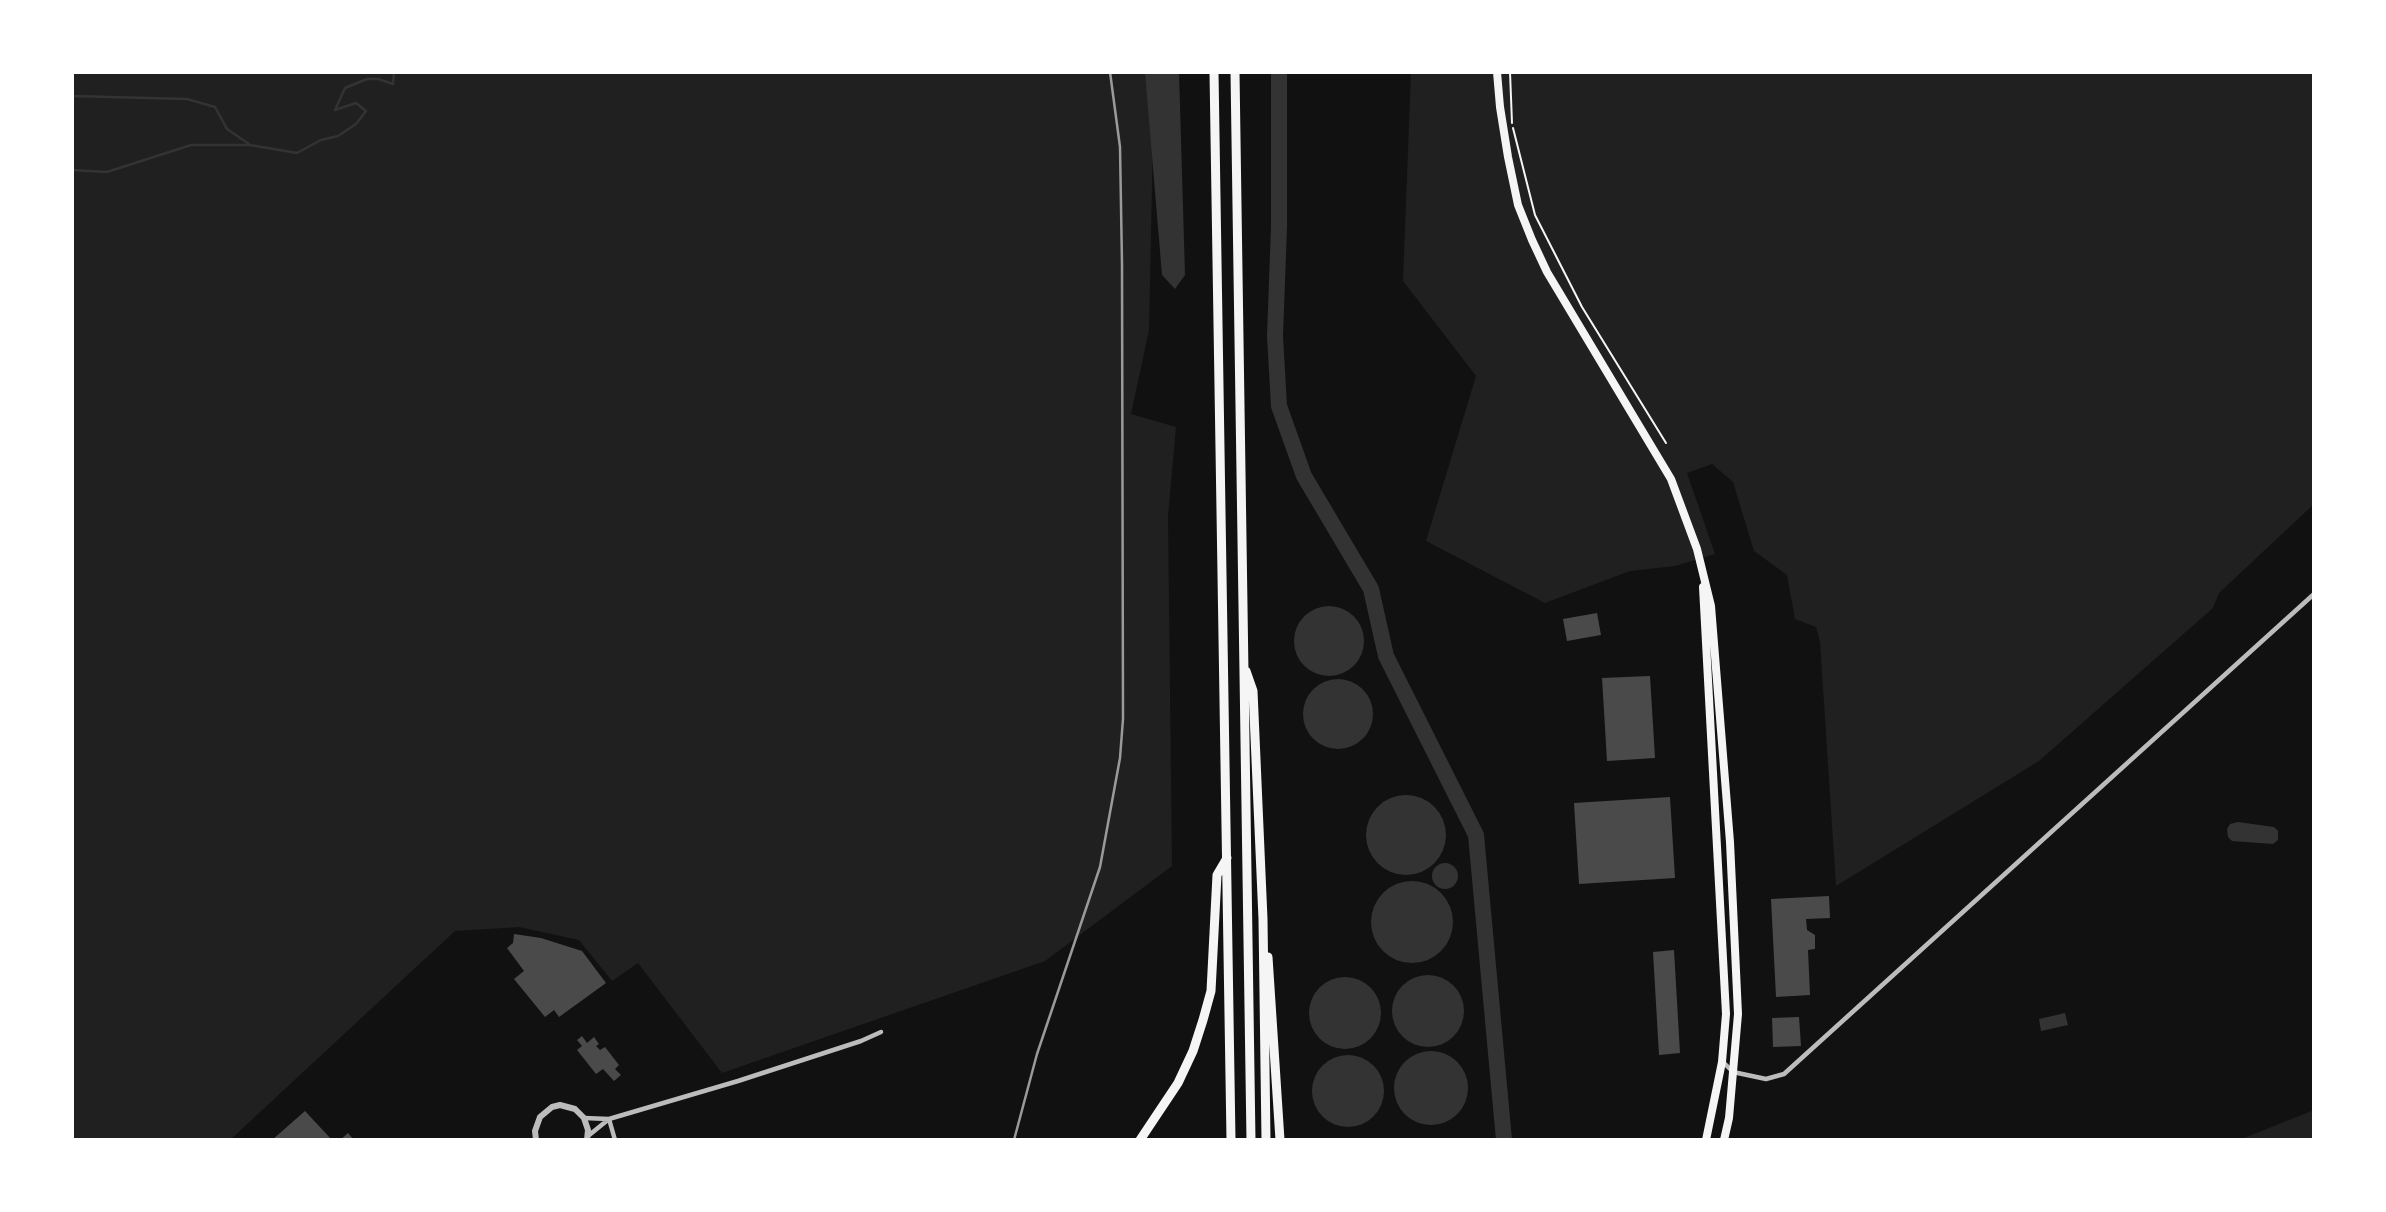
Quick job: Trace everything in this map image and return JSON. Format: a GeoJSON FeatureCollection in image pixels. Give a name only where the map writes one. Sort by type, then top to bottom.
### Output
{"type":"FeatureCollection","features":[{"type":"Feature","properties":{"kind":"highway"},"geometry":{"type":"LineString","coordinates":[[1214,72],[1231,1140]]}},
{"type":"Feature","properties":{"kind":"highway"},"geometry":{"type":"LineString","coordinates":[[1235,72],[1251,1140]]}},
{"type":"Feature","properties":{"kind":"highway"},"geometry":{"type":"LineString","coordinates":[[1243,663],[1254,691],[1263,919],[1266,1140]]}},
{"type":"Feature","properties":{"kind":"highway"},"geometry":{"type":"LineString","coordinates":[[1140,1140],[1178,1083],[1200,1030],[1211,991],[1217,875],[1227,856]]}},
{"type":"Feature","properties":{"kind":"highway"},"geometry":{"type":"LineString","coordinates":[[1263,919],[1268,948],[1280,1140]]}},
{"type":"Feature","properties":{"kind":"main road"},"geometry":{"type":"LineString","coordinates":[[1497,72],[1508,157],[1518,205],[1532,240],[1547,272],[1671,479],[1697,549],[1712,606],[1730,842],[1738,1014],[1729,1118],[1724,1140]]}},
{"type":"Feature","properties":{"kind":"main road"},"geometry":{"type":"LineString","coordinates":[[1703,574],[1726,1014],[1722,1062],[1707,1140],[1713,1140]]}},
{"type":"Feature","properties":{"kind":"street"},"geometry":{"type":"LineString","coordinates":[[1722,1062],[1733,1072],[1766,1079],[1784,1074],[2314,594]]}},
{"type":"Feature","properties":{"kind":"street"},"geometry":{"type":"LineString","coordinates":[[536,1140],[536,1123],[545,1111],[552,1107],[568,1106],[584,1118],[609,1119],[824,1053],[881,1032]]}},
{"type":"Feature","properties":{"kind":"street"},"geometry":{"type":"LineString","coordinates":[[584,1118],[588,1138]]}},
{"type":"Feature","properties":{"kind":"street"},"geometry":{"type":"LineString","coordinates":[[588,1138],[609,1119]]}},
{"type":"Feature","properties":{"kind":"street"},"geometry":{"type":"LineString","coordinates":[[609,1119],[615,1140]]}},
{"type":"Feature","properties":{"kind":"path"},"geometry":{"type":"LineString","coordinates":[[1510,72],[1512,125],[1535,215],[1581,307],[1666,443]]}},
{"type":"Feature","properties":{"kind":"shaded area"},"geometry":{"type":"Polygon","coordinates":[[[72,72],[1151,72],[1153,137],[1149,330],[1131,414],[1176,427],[1168,516],[1172,866],[1045,961],[722,1073],[638,963],[612,981],[579,940],[519,927],[455,931],[230,1140],[72,1140],[72,72]]]}},
{"type":"Feature","properties":{"kind":"shaded area"},"geometry":{"type":"Polygon","coordinates":[[[1145,72],[1179,72],[1185,275],[1175,289],[1162,275],[1145,72]]]}},
{"type":"Feature","properties":{"kind":"shaded area"},"geometry":{"type":"Polygon","coordinates":[[[1411,72],[2314,72],[2314,504],[2219,593],[2213,608],[2039,761],[1836,886],[1820,642],[1816,627],[1795,619],[1787,575],[1754,551],[1733,482],[1712,464],[1687,473],[1715,554],[1675,566],[1630,571],[1545,603],[1426,541],[1476,376],[1403,281],[1411,72]]]}},
{"type":"Feature","properties":{"kind":"shaded area"},"geometry":{"type":"Polygon","coordinates":[[[1322,606],[1336,606],[1349,612],[1358,621],[1364,641],[1362,654],[1354,666],[1336,676],[1322,676],[1309,670],[1300,661],[1294,648],[1294,634],[1300,621],[1309,612],[1322,606]]]}},
{"type":"Feature","properties":{"kind":"shaded area"},"geometry":{"type":"Polygon","coordinates":[[[1331,679],[1345,679],[1358,685],[1367,694],[1373,714],[1371,727],[1363,739],[1345,749],[1331,749],[1318,743],[1309,734],[1303,721],[1303,707],[1309,694],[1318,685],[1331,679]]]}},
{"type":"Feature","properties":{"kind":"shaded area"},"geometry":{"type":"Polygon","coordinates":[[[1398,795],[1414,795],[1435,806],[1446,827],[1446,843],[1435,864],[1414,875],[1398,875],[1384,869],[1372,857],[1366,843],[1366,827],[1372,813],[1384,801],[1398,795]]]}},
{"type":"Feature","properties":{"kind":"shaded area"},"geometry":{"type":"Polygon","coordinates":[[[2238,822],[2274,827],[2278,831],[2278,840],[2273,844],[2232,841],[2228,837],[2227,829],[2230,824],[2238,822]]]}},
{"type":"Feature","properties":{"kind":"shaded area"},"geometry":{"type":"Polygon","coordinates":[[[1445,863],[1454,867],[1458,876],[1454,885],[1445,889],[1436,885],[1432,876],[1436,867],[1445,863]]]}},
{"type":"Feature","properties":{"kind":"shaded area"},"geometry":{"type":"Polygon","coordinates":[[[1412,881],[1428,884],[1441,893],[1450,906],[1453,922],[1450,938],[1441,951],[1428,960],[1412,963],[1396,960],[1383,951],[1374,938],[1371,922],[1374,906],[1383,893],[1396,884],[1412,881]]]}},
{"type":"Feature","properties":{"kind":"shaded area"},"geometry":{"type":"Polygon","coordinates":[[[1435,975],[1454,985],[1462,997],[1462,1025],[1454,1037],[1442,1045],[1421,1047],[1402,1037],[1394,1025],[1392,1004],[1402,985],[1414,977],[1435,975]]]}},
{"type":"Feature","properties":{"kind":"shaded area"},"geometry":{"type":"Polygon","coordinates":[[[1345,977],[1365,983],[1375,993],[1381,1013],[1375,1033],[1365,1043],[1345,1049],[1325,1043],[1315,1033],[1309,1013],[1315,993],[1325,983],[1345,977]]]}},
{"type":"Feature","properties":{"kind":"shaded area"},"geometry":{"type":"Polygon","coordinates":[[[2065,1013],[2068,1025],[2041,1031],[2039,1019],[2065,1013]]]}},
{"type":"Feature","properties":{"kind":"shaded area"},"geometry":{"type":"Polygon","coordinates":[[[1431,1051],[1452,1057],[1462,1067],[1468,1088],[1462,1109],[1452,1119],[1431,1125],[1410,1119],[1400,1109],[1394,1088],[1400,1067],[1410,1057],[1431,1051]]]}},
{"type":"Feature","properties":{"kind":"shaded area"},"geometry":{"type":"Polygon","coordinates":[[[1355,1055],[1374,1065],[1382,1077],[1382,1105],[1374,1117],[1362,1125],[1341,1127],[1322,1117],[1314,1105],[1312,1084],[1322,1065],[1334,1057],[1355,1055]]]}},
{"type":"Feature","properties":{"kind":"shaded area"},"geometry":{"type":"Polygon","coordinates":[[[2314,1110],[2314,1140],[2239,1140],[2314,1110]]]}},
{"type":"Feature","properties":{"kind":"building"},"geometry":{"type":"Polygon","coordinates":[[[1597,613],[1601,635],[1567,641],[1563,619],[1597,613]]]}},
{"type":"Feature","properties":{"kind":"building"},"geometry":{"type":"Polygon","coordinates":[[[1650,676],[1655,758],[1607,761],[1602,678],[1650,676]]]}},
{"type":"Feature","properties":{"kind":"building"},"geometry":{"type":"Polygon","coordinates":[[[1670,797],[1675,878],[1579,884],[1574,803],[1670,797]]]}},
{"type":"Feature","properties":{"kind":"building"},"geometry":{"type":"Polygon","coordinates":[[[1829,896],[1830,918],[1806,919],[1807,930],[1815,935],[1815,949],[1808,950],[1810,995],[1776,997],[1771,899],[1829,896]]]}},
{"type":"Feature","properties":{"kind":"building"},"geometry":{"type":"Polygon","coordinates":[[[514,934],[541,938],[582,951],[606,983],[559,1017],[554,1010],[545,1017],[514,979],[524,971],[507,948],[513,943],[514,934]]]}},
{"type":"Feature","properties":{"kind":"building"},"geometry":{"type":"Polygon","coordinates":[[[1674,950],[1680,1053],[1659,1055],[1653,952],[1674,950]]]}},
{"type":"Feature","properties":{"kind":"building"},"geometry":{"type":"Polygon","coordinates":[[[1799,1017],[1801,1046],[1773,1047],[1772,1018],[1799,1017]]]}},
{"type":"Feature","properties":{"kind":"building"},"geometry":{"type":"Polygon","coordinates":[[[582,1036],[587,1043],[594,1037],[599,1044],[596,1046],[600,1050],[605,1047],[619,1065],[615,1069],[621,1075],[614,1081],[603,1069],[596,1074],[577,1050],[582,1046],[577,1040],[582,1036]]]}},
{"type":"Feature","properties":{"kind":"building"},"geometry":{"type":"Polygon","coordinates":[[[305,1111],[332,1140],[272,1140],[305,1111]]]}},
{"type":"Feature","properties":{"kind":"building"},"geometry":{"type":"Polygon","coordinates":[[[348,1133],[354,1140],[340,1140],[348,1133]]]}},
{"type":"Feature","properties":{"kind":"waterway"},"geometry":{"type":"LineString","coordinates":[[72,170],[107,172],[191,145],[250,145],[297,153],[321,140],[338,136],[356,124],[366,111],[356,103],[335,110],[345,88],[367,79],[393,84],[394,72]]}},
{"type":"Feature","properties":{"kind":"waterway"},"geometry":{"type":"LineString","coordinates":[[1279,72],[1279,227],[1275,336],[1279,406],[1304,476],[1371,589],[1386,656],[1476,835],[1504,1140]]}},
{"type":"Feature","properties":{"kind":"waterway"},"geometry":{"type":"LineString","coordinates":[[72,96],[187,99],[215,107],[227,129],[249,144]]}},
{"type":"Feature","properties":{"kind":"railway"},"geometry":{"type":"LineString","coordinates":[[1014,1140],[1037,1054],[1100,867],[1120,758],[1123,719],[1122,264],[1120,147],[1110,72]]}}]}
